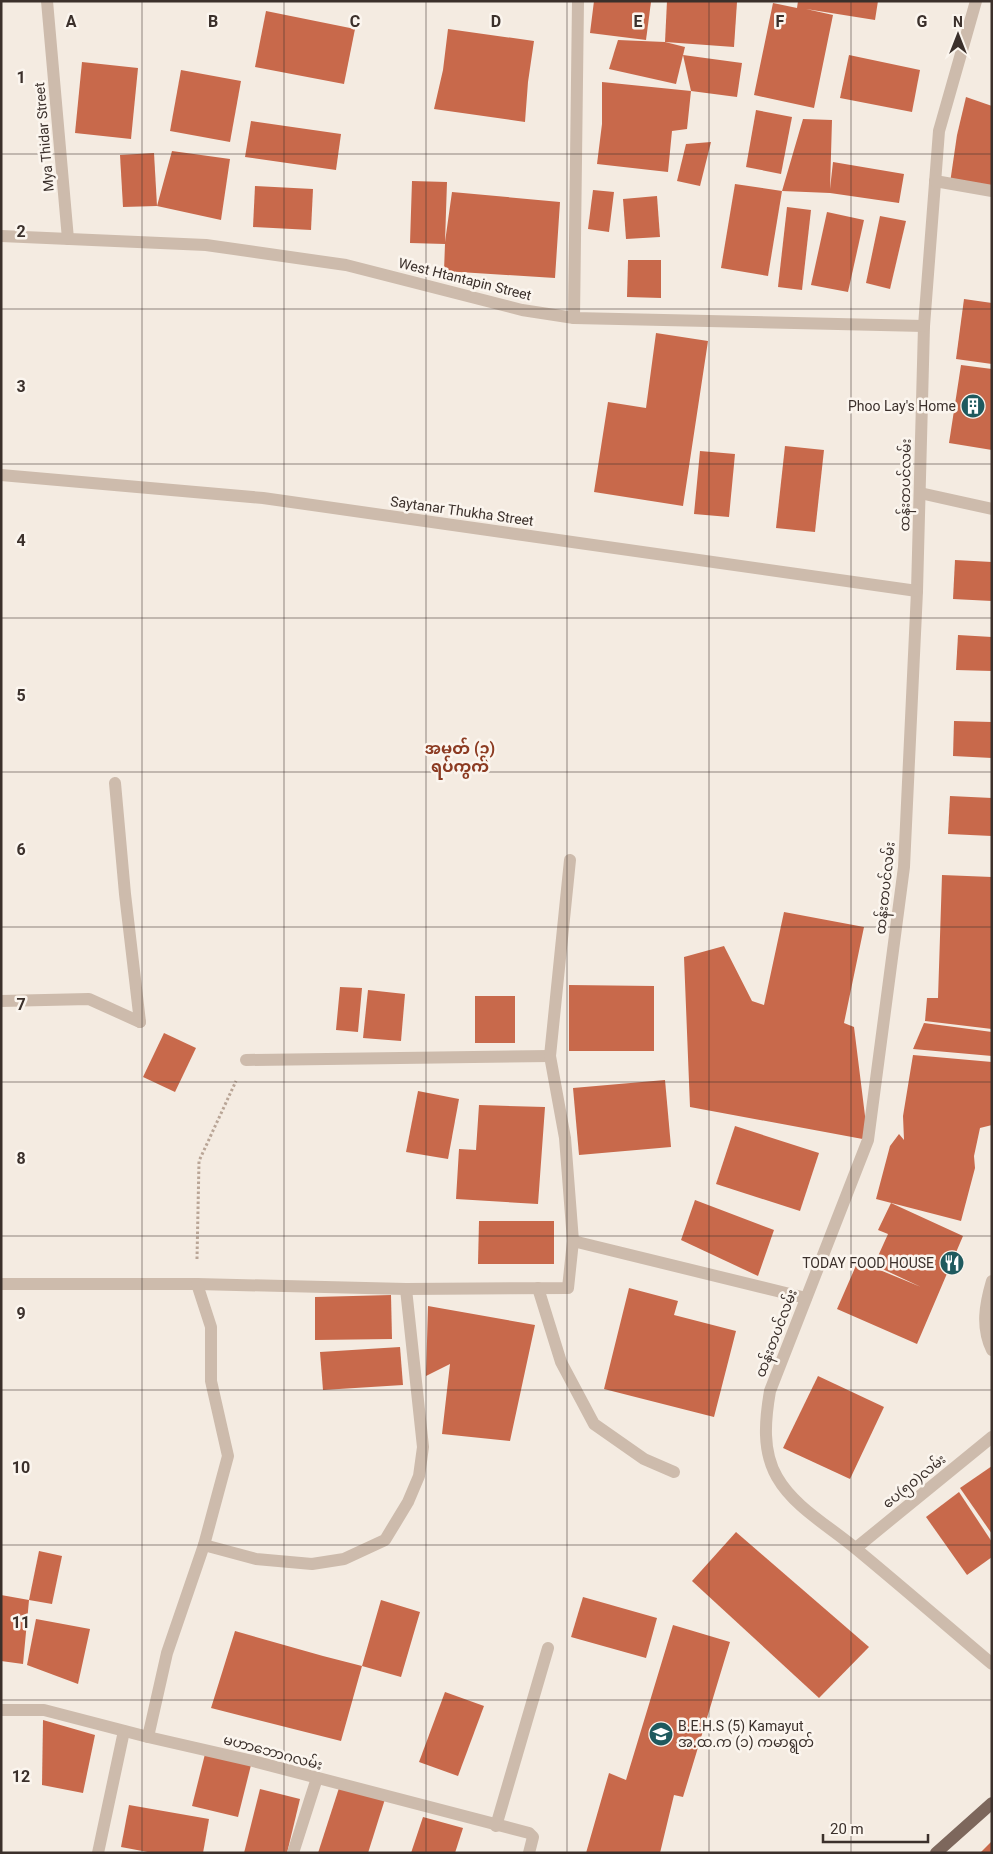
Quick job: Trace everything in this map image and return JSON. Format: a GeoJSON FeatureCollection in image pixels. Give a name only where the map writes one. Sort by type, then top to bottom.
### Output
{"type":"FeatureCollection","features":[{"type":"Feature","properties":{"kind":"main road"},"geometry":{"type":"LineString","coordinates":[[936,1853],[992,1803]]}},
{"type":"Feature","properties":{"kind":"street","name":"Mya Thidar Street"},"geometry":{"type":"LineString","coordinates":[[47,1],[68,239]]}},
{"type":"Feature","properties":{"kind":"street"},"geometry":{"type":"LineString","coordinates":[[574,318],[578,1]]}},
{"type":"Feature","properties":{"kind":"street","name":"ထန်းတပင်လမ်း"},"geometry":{"type":"LineString","coordinates":[[976,1],[939,131],[924,326],[917,591],[904,867],[868,1140],[770,1391],[766,1434],[769,1457],[776,1476],[790,1496],[856,1548],[992,1664]]}},
{"type":"Feature","properties":{"kind":"street"},"geometry":{"type":"LineString","coordinates":[[935,181],[992,191]]}},
{"type":"Feature","properties":{"kind":"street","name":"West Htantapin Street"},"geometry":{"type":"LineString","coordinates":[[1,236],[206,245],[346,265],[522,310],[574,318],[924,326]]}},
{"type":"Feature","properties":{"kind":"street","name":"Saytanar Thukha Street"},"geometry":{"type":"LineString","coordinates":[[1,475],[263,498],[917,591]]}},
{"type":"Feature","properties":{"kind":"street"},"geometry":{"type":"LineString","coordinates":[[920,493],[992,509]]}},
{"type":"Feature","properties":{"kind":"street"},"geometry":{"type":"LineString","coordinates":[[1,1001],[89,1000],[140,1022],[123,875],[115,783]]}},
{"type":"Feature","properties":{"kind":"street"},"geometry":{"type":"LineString","coordinates":[[1,1284],[197,1284],[406,1289],[568,1288],[573,1241],[565,1138],[550,1056],[570,860]]}},
{"type":"Feature","properties":{"kind":"street"},"geometry":{"type":"LineString","coordinates":[[246,1060],[550,1056]]}},
{"type":"Feature","properties":{"kind":"street"},"geometry":{"type":"LineString","coordinates":[[573,1241],[806,1298]]}},
{"type":"Feature","properties":{"kind":"street"},"geometry":{"type":"LineString","coordinates":[[992,1281],[984,1306],[987,1340],[992,1350]]}},
{"type":"Feature","properties":{"kind":"street"},"geometry":{"type":"LineString","coordinates":[[148,1737],[167,1653],[204,1545],[228,1456],[212,1381],[211,1327],[197,1284]]}},
{"type":"Feature","properties":{"kind":"street"},"geometry":{"type":"LineString","coordinates":[[538,1288],[561,1362],[594,1424],[644,1458],[674,1472]]}},
{"type":"Feature","properties":{"kind":"street"},"geometry":{"type":"LineString","coordinates":[[204,1545],[256,1559],[312,1564],[344,1559],[385,1540],[412,1493],[419,1476],[423,1447],[406,1289]]}},
{"type":"Feature","properties":{"kind":"street","name":"ပေ(၅၀)လမ်း"},"geometry":{"type":"LineString","coordinates":[[856,1548],[992,1437]]}},
{"type":"Feature","properties":{"kind":"street"},"geometry":{"type":"LineString","coordinates":[[496,1826],[548,1648]]}},
{"type":"Feature","properties":{"kind":"street","name":"မဟာဘောဂလမ်း"},"geometry":{"type":"LineString","coordinates":[[1,1710],[44,1710],[148,1737],[253,1761],[496,1826],[530,1833],[533,1838],[530,1853]]}},
{"type":"Feature","properties":{"kind":"street"},"geometry":{"type":"LineString","coordinates":[[98,1853],[124,1731]]}},
{"type":"Feature","properties":{"kind":"street"},"geometry":{"type":"LineString","coordinates":[[293,1853],[316,1778]]}},
{"type":"Feature","properties":{"kind":"path"},"geometry":{"type":"LineString","coordinates":[[197,1284],[199,1161],[246,1060]]}},
{"type":"Feature","properties":{"kind":"building"},"geometry":{"type":"Polygon","coordinates":[[[594,1],[651,2],[646,40],[590,33],[594,1]]]}},
{"type":"Feature","properties":{"kind":"building"},"geometry":{"type":"Polygon","coordinates":[[[667,1],[737,2],[734,47],[665,42],[667,1]]]}},
{"type":"Feature","properties":{"kind":"building"},"geometry":{"type":"Polygon","coordinates":[[[798,1],[878,1],[875,20],[806,9],[833,15],[814,108],[754,95],[773,3],[797,8],[798,1]]]}},
{"type":"Feature","properties":{"kind":"building"},"geometry":{"type":"Polygon","coordinates":[[[266,11],[355,29],[344,84],[255,67],[266,11]]]}},
{"type":"Feature","properties":{"kind":"building"},"geometry":{"type":"Polygon","coordinates":[[[448,29],[534,41],[525,122],[434,109],[443,70],[448,29]]]}},
{"type":"Feature","properties":{"kind":"building"},"geometry":{"type":"Polygon","coordinates":[[[618,40],[665,42],[685,47],[676,84],[609,69],[618,40]]]}},
{"type":"Feature","properties":{"kind":"building"},"geometry":{"type":"Polygon","coordinates":[[[683,55],[742,63],[737,97],[691,91],[683,55]]]}},
{"type":"Feature","properties":{"kind":"building"},"geometry":{"type":"Polygon","coordinates":[[[849,55],[920,70],[912,112],[840,98],[849,55]]]}},
{"type":"Feature","properties":{"kind":"building"},"geometry":{"type":"Polygon","coordinates":[[[82,62],[138,68],[131,139],[75,133],[82,62]]]}},
{"type":"Feature","properties":{"kind":"building"},"geometry":{"type":"Polygon","coordinates":[[[181,70],[241,81],[230,142],[170,131],[181,70]]]}},
{"type":"Feature","properties":{"kind":"building"},"geometry":{"type":"Polygon","coordinates":[[[602,82],[691,91],[687,129],[672,131],[668,172],[597,164],[602,124],[602,82]]]}},
{"type":"Feature","properties":{"kind":"building"},"geometry":{"type":"Polygon","coordinates":[[[966,97],[992,106],[991,189],[950,183],[957,135],[966,97]]]}},
{"type":"Feature","properties":{"kind":"building"},"geometry":{"type":"Polygon","coordinates":[[[756,110],[792,117],[781,174],[746,167],[756,110]]]}},
{"type":"Feature","properties":{"kind":"building"},"geometry":{"type":"Polygon","coordinates":[[[803,119],[832,120],[830,189],[833,162],[904,174],[899,203],[830,193],[782,191],[803,119]]]}},
{"type":"Feature","properties":{"kind":"building"},"geometry":{"type":"Polygon","coordinates":[[[251,121],[341,134],[336,170],[245,157],[251,121]]]}},
{"type":"Feature","properties":{"kind":"building"},"geometry":{"type":"Polygon","coordinates":[[[711,142],[700,186],[677,181],[686,144],[711,142]]]}},
{"type":"Feature","properties":{"kind":"building"},"geometry":{"type":"Polygon","coordinates":[[[172,151],[230,159],[221,220],[157,206],[172,151]]]}},
{"type":"Feature","properties":{"kind":"building"},"geometry":{"type":"Polygon","coordinates":[[[154,153],[157,206],[123,207],[120,155],[154,153]]]}},
{"type":"Feature","properties":{"kind":"building"},"geometry":{"type":"Polygon","coordinates":[[[412,181],[447,182],[445,242],[452,192],[560,202],[555,278],[444,271],[445,244],[410,243],[412,181]]]}},
{"type":"Feature","properties":{"kind":"building"},"geometry":{"type":"Polygon","coordinates":[[[735,184],[782,191],[768,276],[721,268],[735,184]]]}},
{"type":"Feature","properties":{"kind":"building"},"geometry":{"type":"Polygon","coordinates":[[[255,186],[313,189],[311,230],[253,227],[255,186]]]}},
{"type":"Feature","properties":{"kind":"building"},"geometry":{"type":"Polygon","coordinates":[[[593,190],[614,192],[609,232],[588,229],[593,190]]]}},
{"type":"Feature","properties":{"kind":"building"},"geometry":{"type":"Polygon","coordinates":[[[657,196],[660,237],[626,239],[623,199],[657,196]]]}},
{"type":"Feature","properties":{"kind":"building"},"geometry":{"type":"Polygon","coordinates":[[[787,207],[811,210],[802,290],[778,287],[787,207]]]}},
{"type":"Feature","properties":{"kind":"building"},"geometry":{"type":"Polygon","coordinates":[[[827,212],[864,220],[848,292],[811,285],[827,212]]]}},
{"type":"Feature","properties":{"kind":"building"},"geometry":{"type":"Polygon","coordinates":[[[880,216],[906,221],[890,289],[866,283],[880,216]]]}},
{"type":"Feature","properties":{"kind":"building"},"geometry":{"type":"Polygon","coordinates":[[[628,260],[661,260],[661,298],[627,297],[628,260]]]}},
{"type":"Feature","properties":{"kind":"building"},"geometry":{"type":"Polygon","coordinates":[[[964,299],[992,303],[992,364],[956,359],[964,299]]]}},
{"type":"Feature","properties":{"kind":"building"},"geometry":{"type":"Polygon","coordinates":[[[656,333],[708,341],[683,506],[594,492],[608,402],[646,408],[656,333]]]}},
{"type":"Feature","properties":{"kind":"building","name":"Phoo Lay's Home"},"geometry":{"type":"Polygon","coordinates":[[[961,365],[992,369],[992,450],[949,443],[961,365]]]}},
{"type":"Feature","properties":{"kind":"building"},"geometry":{"type":"Polygon","coordinates":[[[785,446],[824,450],[815,532],[776,528],[785,446]]]}},
{"type":"Feature","properties":{"kind":"building"},"geometry":{"type":"Polygon","coordinates":[[[700,451],[735,454],[729,517],[694,514],[700,451]]]}},
{"type":"Feature","properties":{"kind":"building"},"geometry":{"type":"Polygon","coordinates":[[[955,560],[992,562],[992,601],[953,599],[955,560]]]}},
{"type":"Feature","properties":{"kind":"building"},"geometry":{"type":"Polygon","coordinates":[[[958,635],[992,637],[992,671],[956,670],[958,635]]]}},
{"type":"Feature","properties":{"kind":"building"},"geometry":{"type":"Polygon","coordinates":[[[954,721],[992,722],[992,758],[953,756],[954,721]]]}},
{"type":"Feature","properties":{"kind":"building"},"geometry":{"type":"Polygon","coordinates":[[[950,796],[992,798],[992,836],[948,834],[950,796]]]}},
{"type":"Feature","properties":{"kind":"building"},"geometry":{"type":"Polygon","coordinates":[[[942,875],[992,877],[992,1029],[925,1021],[927,998],[938,998],[942,875]]]}},
{"type":"Feature","properties":{"kind":"building"},"geometry":{"type":"Polygon","coordinates":[[[784,912],[864,927],[844,1023],[854,1027],[868,1140],[690,1107],[684,957],[724,946],[752,1001],[764,1005],[784,912]]]}},
{"type":"Feature","properties":{"kind":"building"},"geometry":{"type":"Polygon","coordinates":[[[569,985],[654,986],[654,1051],[569,1051],[569,985]]]}},
{"type":"Feature","properties":{"kind":"building"},"geometry":{"type":"Polygon","coordinates":[[[340,987],[362,988],[358,1032],[336,1030],[340,987]]]}},
{"type":"Feature","properties":{"kind":"building"},"geometry":{"type":"Polygon","coordinates":[[[368,990],[405,994],[401,1041],[363,1038],[368,990]]]}},
{"type":"Feature","properties":{"kind":"building"},"geometry":{"type":"Polygon","coordinates":[[[475,996],[515,996],[515,1043],[475,1043],[475,996]]]}},
{"type":"Feature","properties":{"kind":"building"},"geometry":{"type":"Polygon","coordinates":[[[924,1023],[992,1032],[992,1056],[913,1049],[924,1023]]]}},
{"type":"Feature","properties":{"kind":"building"},"geometry":{"type":"Polygon","coordinates":[[[164,1033],[196,1048],[175,1092],[143,1077],[164,1033]]]}},
{"type":"Feature","properties":{"kind":"building"},"geometry":{"type":"Polygon","coordinates":[[[913,1055],[992,1062],[992,1125],[980,1128],[974,1156],[975,1168],[961,1221],[876,1199],[890,1146],[899,1134],[904,1140],[903,1116],[913,1055]]]}},
{"type":"Feature","properties":{"kind":"building"},"geometry":{"type":"Polygon","coordinates":[[[665,1080],[671,1147],[579,1155],[573,1088],[665,1080]]]}},
{"type":"Feature","properties":{"kind":"building"},"geometry":{"type":"Polygon","coordinates":[[[418,1091],[459,1099],[448,1159],[406,1152],[418,1091]]]}},
{"type":"Feature","properties":{"kind":"building"},"geometry":{"type":"Polygon","coordinates":[[[479,1105],[545,1107],[538,1204],[456,1199],[459,1149],[476,1150],[479,1105]]]}},
{"type":"Feature","properties":{"kind":"building"},"geometry":{"type":"Polygon","coordinates":[[[735,1126],[819,1153],[800,1211],[716,1184],[735,1126]]]}},
{"type":"Feature","properties":{"kind":"building"},"geometry":{"type":"Polygon","coordinates":[[[695,1200],[774,1230],[758,1276],[681,1240],[695,1200]]]}},
{"type":"Feature","properties":{"kind":"building"},"geometry":{"type":"Polygon","coordinates":[[[891,1203],[963,1236],[917,1344],[837,1309],[858,1261],[921,1287],[874,1265],[888,1234],[878,1230],[891,1203]]]}},
{"type":"Feature","properties":{"kind":"building"},"geometry":{"type":"Polygon","coordinates":[[[479,1221],[554,1221],[554,1264],[478,1264],[479,1221]]]}},
{"type":"Feature","properties":{"kind":"building"},"geometry":{"type":"Polygon","coordinates":[[[629,1288],[678,1301],[674,1315],[736,1331],[714,1417],[604,1389],[629,1288]]]}},
{"type":"Feature","properties":{"kind":"building"},"geometry":{"type":"Polygon","coordinates":[[[391,1295],[392,1339],[315,1340],[315,1297],[391,1295]]]}},
{"type":"Feature","properties":{"kind":"building"},"geometry":{"type":"Polygon","coordinates":[[[428,1306],[535,1325],[510,1441],[442,1434],[450,1364],[426,1376],[428,1306]]]}},
{"type":"Feature","properties":{"kind":"building"},"geometry":{"type":"Polygon","coordinates":[[[400,1347],[403,1385],[323,1390],[320,1352],[400,1347]]]}},
{"type":"Feature","properties":{"kind":"building"},"geometry":{"type":"Polygon","coordinates":[[[818,1376],[884,1407],[850,1479],[783,1448],[818,1376]]]}},
{"type":"Feature","properties":{"kind":"building"},"geometry":{"type":"Polygon","coordinates":[[[992,1466],[992,1534],[960,1488],[992,1466]]]}},
{"type":"Feature","properties":{"kind":"building"},"geometry":{"type":"Polygon","coordinates":[[[959,1492],[992,1542],[992,1557],[967,1575],[926,1517],[959,1492]]]}},
{"type":"Feature","properties":{"kind":"building"},"geometry":{"type":"Polygon","coordinates":[[[736,1532],[869,1647],[819,1698],[692,1581],[736,1532]]]}},
{"type":"Feature","properties":{"kind":"building"},"geometry":{"type":"Polygon","coordinates":[[[39,1551],[62,1556],[52,1604],[29,1600],[39,1551]]]}},
{"type":"Feature","properties":{"kind":"building"},"geometry":{"type":"Polygon","coordinates":[[[1,1595],[29,1600],[23,1664],[1,1661],[1,1595]]]}},
{"type":"Feature","properties":{"kind":"building"},"geometry":{"type":"Polygon","coordinates":[[[583,1597],[657,1618],[646,1658],[571,1637],[583,1597]]]}},
{"type":"Feature","properties":{"kind":"building"},"geometry":{"type":"Polygon","coordinates":[[[381,1600],[420,1612],[401,1677],[362,1666],[381,1600]]]}},
{"type":"Feature","properties":{"kind":"building"},"geometry":{"type":"Polygon","coordinates":[[[36,1619],[90,1629],[78,1684],[27,1665],[36,1619]]]}},
{"type":"Feature","properties":{"kind":"building"},"geometry":{"type":"Polygon","coordinates":[[[673,1625],[730,1642],[683,1797],[674,1795],[660,1853],[586,1853],[609,1773],[626,1780],[673,1625]]]}},
{"type":"Feature","properties":{"kind":"building"},"geometry":{"type":"Polygon","coordinates":[[[235,1631],[362,1666],[341,1741],[211,1708],[235,1631]]]}},
{"type":"Feature","properties":{"kind":"building"},"geometry":{"type":"Polygon","coordinates":[[[445,1692],[484,1706],[458,1776],[419,1762],[445,1692]]]}},
{"type":"Feature","properties":{"kind":"building"},"geometry":{"type":"Polygon","coordinates":[[[43,1720],[95,1735],[83,1793],[42,1785],[43,1720]]]}},
{"type":"Feature","properties":{"kind":"building"},"geometry":{"type":"Polygon","coordinates":[[[205,1754],[251,1765],[238,1817],[192,1806],[205,1754]]]}},
{"type":"Feature","properties":{"kind":"building"},"geometry":{"type":"Polygon","coordinates":[[[339,1788],[385,1799],[368,1853],[318,1853],[339,1788]]]}},
{"type":"Feature","properties":{"kind":"building"},"geometry":{"type":"Polygon","coordinates":[[[260,1789],[300,1799],[287,1853],[244,1853],[260,1789]]]}},
{"type":"Feature","properties":{"kind":"building"},"geometry":{"type":"Polygon","coordinates":[[[129,1805],[209,1819],[203,1853],[153,1853],[121,1847],[129,1805]]]}},
{"type":"Feature","properties":{"kind":"building"},"geometry":{"type":"Polygon","coordinates":[[[423,1817],[463,1828],[455,1853],[411,1853],[423,1817]]]}},
{"type":"Feature","properties":{"kind":"building"},"geometry":{"type":"Polygon","coordinates":[[[992,1841],[992,1853],[980,1853],[992,1841]]]}},
{"type":"Feature","properties":{"kind":"place","name":"Phoo Lay's Home"},"geometry":{"type":"Point","coordinates":[973,406]}},
{"type":"Feature","properties":{"kind":"place","name":"TODAY FOOD HOUSE"},"geometry":{"type":"Point","coordinates":[952,1263]}},
{"type":"Feature","properties":{"kind":"place","name":"B.E.H.S (5) Kamayut အ.ထ.က (၁) ကမာရွတ်"},"geometry":{"type":"Point","coordinates":[661,1734]}},
{"type":"Feature","properties":{"kind":"district","name":"အမှတ် (၃) ရပ်ကွက်"},"geometry":{"type":"Point","coordinates":[460,757]}}]}
